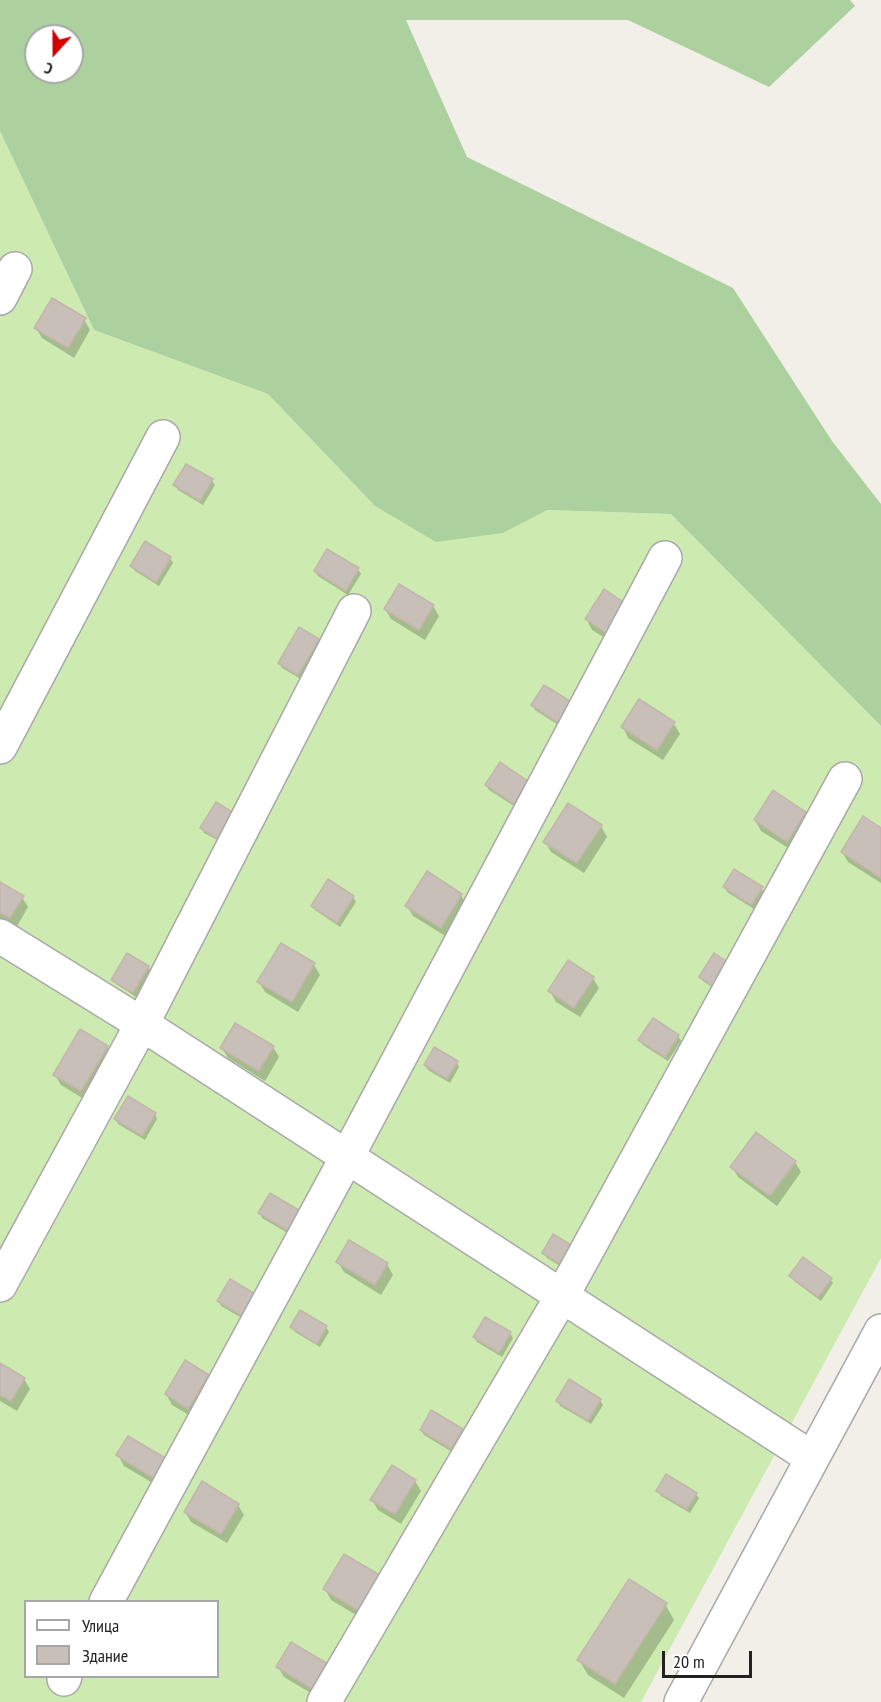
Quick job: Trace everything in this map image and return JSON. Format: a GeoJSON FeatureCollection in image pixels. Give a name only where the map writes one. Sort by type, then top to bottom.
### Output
{"type":"FeatureCollection","features":[{"type":"Feature","properties":{"kind":"street"},"geometry":{"type":"LineString","coordinates":[[0,298],[15,268]]}},
{"type":"Feature","properties":{"kind":"street"},"geometry":{"type":"LineString","coordinates":[[0,747],[163,437]]}},
{"type":"Feature","properties":{"kind":"street"},"geometry":{"type":"LineString","coordinates":[[107,1600],[347,1157],[665,558]]}},
{"type":"Feature","properties":{"kind":"street"},"geometry":{"type":"LineString","coordinates":[[0,1285],[142,1024],[354,611]]}},
{"type":"Feature","properties":{"kind":"street"},"geometry":{"type":"LineString","coordinates":[[324,1702],[561,1296],[845,779]]}},
{"type":"Feature","properties":{"kind":"street"},"geometry":{"type":"LineString","coordinates":[[0,936],[142,1024],[812,1458]]}},
{"type":"Feature","properties":{"kind":"street"},"geometry":{"type":"LineString","coordinates":[[681,1702],[881,1331]]}},
{"type":"Feature","properties":{"kind":"green space"},"geometry":{"type":"Polygon","coordinates":[[[0,0],[850,0],[855,6],[769,87],[628,20],[406,20],[467,157],[733,288],[832,441],[881,504],[881,726],[671,514],[547,510],[503,533],[436,542],[375,506],[268,394],[94,330],[0,131],[0,0]]]}},
{"type":"Feature","properties":{"kind":"green space"},"geometry":{"type":"Polygon","coordinates":[[[0,131],[94,330],[268,394],[375,506],[503,533],[546,510],[671,514],[881,726],[881,1258],[641,1702],[0,1702],[0,131]]]}},
{"type":"Feature","properties":{"kind":"building"},"geometry":{"type":"Polygon","coordinates":[[[52,298],[86,318],[68,348],[34,328],[52,298]]]}},
{"type":"Feature","properties":{"kind":"building"},"geometry":{"type":"Polygon","coordinates":[[[186,464],[213,479],[200,501],[173,485],[186,464]]]}},
{"type":"Feature","properties":{"kind":"building"},"geometry":{"type":"Polygon","coordinates":[[[145,541],[171,557],[156,582],[130,566],[145,541]]]}},
{"type":"Feature","properties":{"kind":"building"},"geometry":{"type":"Polygon","coordinates":[[[327,549],[359,568],[346,591],[314,571],[327,549]]]}},
{"type":"Feature","properties":{"kind":"building"},"geometry":{"type":"Polygon","coordinates":[[[399,584],[434,605],[419,630],[384,609],[399,584]]]}},
{"type":"Feature","properties":{"kind":"building"},"geometry":{"type":"Polygon","coordinates":[[[604,589],[631,607],[612,637],[585,619],[604,589]]]}},
{"type":"Feature","properties":{"kind":"building"},"geometry":{"type":"Polygon","coordinates":[[[299,627],[319,639],[298,675],[278,663],[299,627]]]}},
{"type":"Feature","properties":{"kind":"building"},"geometry":{"type":"Polygon","coordinates":[[[544,685],[573,703],[560,724],[531,705],[544,685]]]}},
{"type":"Feature","properties":{"kind":"building"},"geometry":{"type":"Polygon","coordinates":[[[639,699],[675,722],[657,750],[621,727],[639,699]]]}},
{"type":"Feature","properties":{"kind":"building"},"geometry":{"type":"Polygon","coordinates":[[[500,762],[528,781],[514,804],[485,785],[500,762]]]}},
{"type":"Feature","properties":{"kind":"building"},"geometry":{"type":"Polygon","coordinates":[[[773,790],[806,812],[787,842],[754,820],[773,790]]]}},
{"type":"Feature","properties":{"kind":"building"},"geometry":{"type":"Polygon","coordinates":[[[216,802],[237,815],[222,841],[200,828],[216,802]]]}},
{"type":"Feature","properties":{"kind":"building"},"geometry":{"type":"Polygon","coordinates":[[[568,803],[602,825],[577,863],[543,842],[568,803]]]}},
{"type":"Feature","properties":{"kind":"building"},"geometry":{"type":"Polygon","coordinates":[[[863,816],[881,828],[881,878],[841,852],[863,816]]]}},
{"type":"Feature","properties":{"kind":"building"},"geometry":{"type":"Polygon","coordinates":[[[734,869],[763,887],[751,905],[723,887],[734,869]]]}},
{"type":"Feature","properties":{"kind":"building"},"geometry":{"type":"Polygon","coordinates":[[[427,871],[462,894],[441,928],[405,906],[427,871]]]}},
{"type":"Feature","properties":{"kind":"building"},"geometry":{"type":"Polygon","coordinates":[[[328,879],[354,896],[337,923],[311,906],[328,879]]]}},
{"type":"Feature","properties":{"kind":"building"},"geometry":{"type":"Polygon","coordinates":[[[0,882],[24,896],[10,918],[0,913],[0,882]]]}},
{"type":"Feature","properties":{"kind":"building"},"geometry":{"type":"Polygon","coordinates":[[[281,943],[315,963],[292,1002],[257,982],[281,943]]]}},
{"type":"Feature","properties":{"kind":"building"},"geometry":{"type":"Polygon","coordinates":[[[127,953],[149,966],[133,993],[111,980],[127,953]]]}},
{"type":"Feature","properties":{"kind":"building"},"geometry":{"type":"Polygon","coordinates":[[[714,953],[732,965],[716,988],[699,977],[714,953]]]}},
{"type":"Feature","properties":{"kind":"building"},"geometry":{"type":"Polygon","coordinates":[[[568,960],[594,977],[574,1008],[548,991],[568,960]]]}},
{"type":"Feature","properties":{"kind":"building"},"geometry":{"type":"Polygon","coordinates":[[[653,1018],[679,1035],[665,1057],[638,1040],[653,1018]]]}},
{"type":"Feature","properties":{"kind":"building"},"geometry":{"type":"Polygon","coordinates":[[[235,1023],[274,1046],[259,1071],[220,1048],[235,1023]]]}},
{"type":"Feature","properties":{"kind":"building"},"geometry":{"type":"Polygon","coordinates":[[[80,1029],[108,1046],[81,1091],[53,1075],[80,1029]]]}},
{"type":"Feature","properties":{"kind":"building"},"geometry":{"type":"Polygon","coordinates":[[[434,1047],[458,1061],[447,1079],[424,1065],[434,1047]]]}},
{"type":"Feature","properties":{"kind":"building"},"geometry":{"type":"Polygon","coordinates":[[[128,1096],[156,1113],[142,1136],[114,1119],[128,1096]]]}},
{"type":"Feature","properties":{"kind":"building"},"geometry":{"type":"Polygon","coordinates":[[[756,1132],[796,1161],[770,1196],[730,1167],[756,1132]]]}},
{"type":"Feature","properties":{"kind":"building"},"geometry":{"type":"Polygon","coordinates":[[[270,1193],[307,1215],[295,1235],[258,1213],[270,1193]]]}},
{"type":"Feature","properties":{"kind":"building"},"geometry":{"type":"Polygon","coordinates":[[[553,1234],[573,1246],[562,1265],[542,1253],[553,1234]]]}},
{"type":"Feature","properties":{"kind":"building"},"geometry":{"type":"Polygon","coordinates":[[[349,1240],[388,1263],[375,1285],[336,1262],[349,1240]]]}},
{"type":"Feature","properties":{"kind":"building"},"geometry":{"type":"Polygon","coordinates":[[[803,1257],[832,1278],[818,1297],[789,1276],[803,1257]]]}},
{"type":"Feature","properties":{"kind":"building"},"geometry":{"type":"Polygon","coordinates":[[[230,1279],[257,1295],[244,1317],[217,1301],[230,1279]]]}},
{"type":"Feature","properties":{"kind":"building"},"geometry":{"type":"Polygon","coordinates":[[[300,1310],[327,1326],[317,1344],[290,1327],[300,1310]]]}},
{"type":"Feature","properties":{"kind":"building"},"geometry":{"type":"Polygon","coordinates":[[[485,1317],[511,1332],[499,1353],[473,1337],[485,1317]]]}},
{"type":"Feature","properties":{"kind":"building"},"geometry":{"type":"Polygon","coordinates":[[[185,1360],[209,1375],[188,1409],[165,1394],[185,1360]]]}},
{"type":"Feature","properties":{"kind":"building"},"geometry":{"type":"Polygon","coordinates":[[[0,1363],[25,1378],[11,1401],[0,1395],[0,1363]]]}},
{"type":"Feature","properties":{"kind":"building"},"geometry":{"type":"Polygon","coordinates":[[[569,1379],[601,1399],[588,1421],[556,1401],[569,1379]]]}},
{"type":"Feature","properties":{"kind":"building"},"geometry":{"type":"Polygon","coordinates":[[[431,1410],[463,1429],[451,1449],[420,1430],[431,1410]]]}},
{"type":"Feature","properties":{"kind":"building"},"geometry":{"type":"Polygon","coordinates":[[[128,1436],[167,1459],[155,1479],[116,1455],[128,1436]]]}},
{"type":"Feature","properties":{"kind":"building"},"geometry":{"type":"Polygon","coordinates":[[[392,1465],[416,1480],[395,1514],[370,1500],[392,1465]]]}},
{"type":"Feature","properties":{"kind":"building"},"geometry":{"type":"Polygon","coordinates":[[[666,1474],[697,1493],[687,1509],[656,1491],[666,1474]]]}},
{"type":"Feature","properties":{"kind":"building"},"geometry":{"type":"Polygon","coordinates":[[[202,1481],[239,1504],[221,1534],[184,1512],[202,1481]]]}},
{"type":"Feature","properties":{"kind":"building"},"geometry":{"type":"Polygon","coordinates":[[[344,1554],[383,1577],[362,1613],[323,1589],[344,1554]]]}},
{"type":"Feature","properties":{"kind":"building"},"geometry":{"type":"Polygon","coordinates":[[[629,1579],[667,1603],[615,1684],[577,1660],[629,1579]]]}},
{"type":"Feature","properties":{"kind":"building"},"geometry":{"type":"Polygon","coordinates":[[[291,1642],[328,1664],[313,1689],[276,1667],[291,1642]]]}}]}
